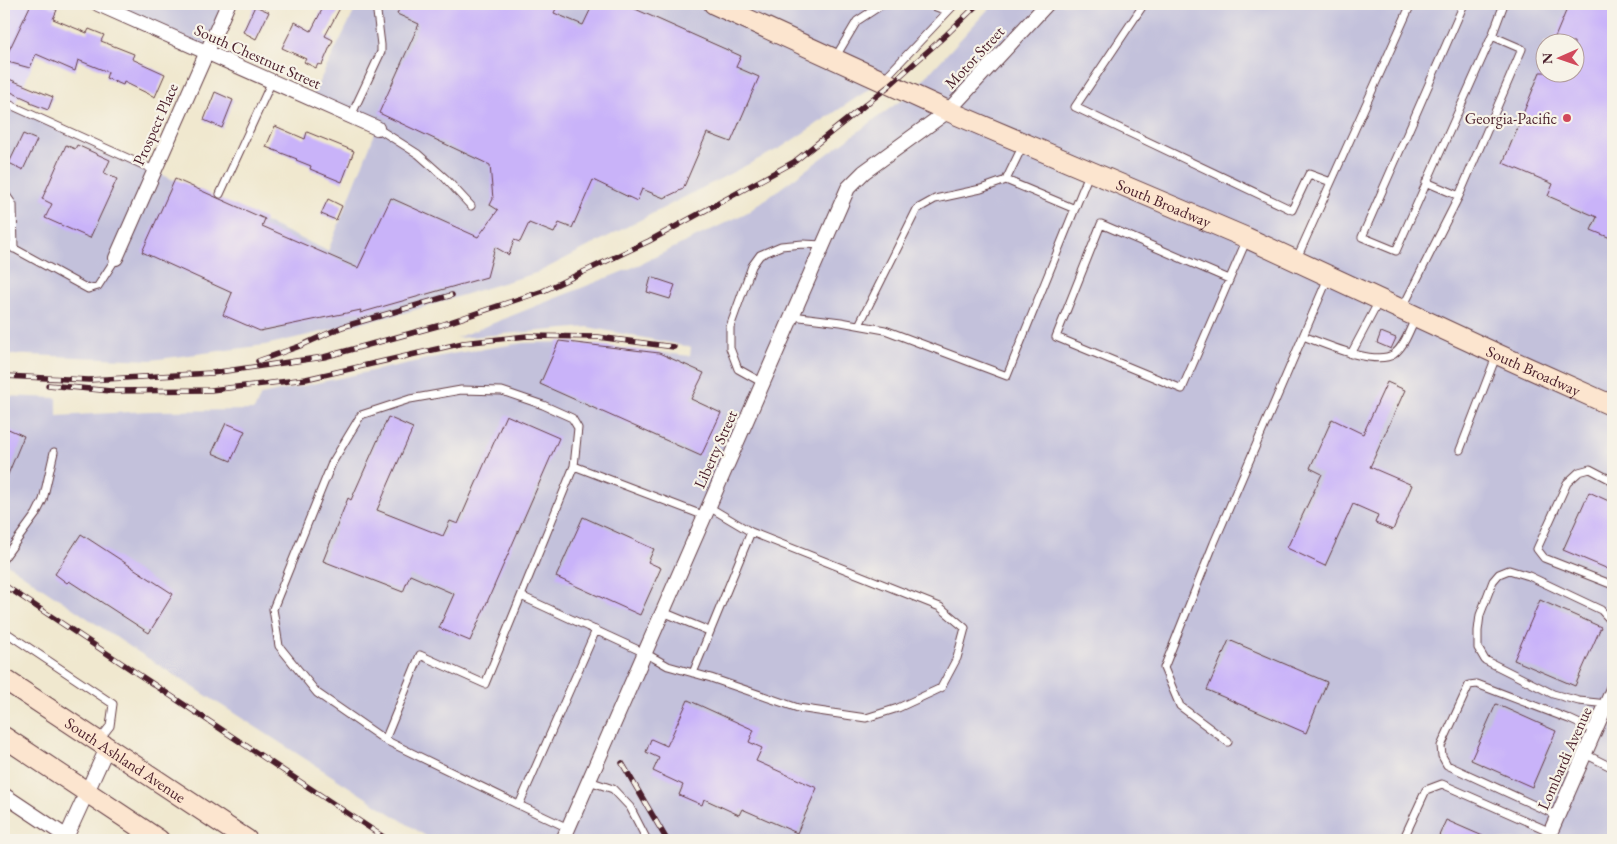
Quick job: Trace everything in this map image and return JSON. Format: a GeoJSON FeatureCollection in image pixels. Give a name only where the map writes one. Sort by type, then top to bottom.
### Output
{"type":"FeatureCollection","features":[{"type":"Feature","properties":{"kind":"street","name":"South Chestnut Street"},"geometry":{"type":"LineString","coordinates":[[98,4],[377,128]]}},
{"type":"Feature","properties":{"kind":"street","name":"Prospect Place"},"geometry":{"type":"LineString","coordinates":[[116,258],[228,4]]}},
{"type":"Feature","properties":{"kind":"street","name":"South Broadway"},"geometry":{"type":"LineString","coordinates":[[714,4],[948,111],[1247,238],[1613,406]]}},
{"type":"Feature","properties":{"kind":"street","name":"Motor Street"},"geometry":{"type":"LineString","coordinates":[[948,111],[1047,4]]}},
{"type":"Feature","properties":{"kind":"street","name":"Liberty Street"},"geometry":{"type":"LineString","coordinates":[[566,834],[848,188],[864,172],[948,111]]}},
{"type":"Feature","properties":{"kind":"street","name":"South Ashland Avenue"},"geometry":{"type":"LineString","coordinates":[[4,679],[247,840]]}},
{"type":"Feature","properties":{"kind":"street","name":"Lombardi Avenue"},"geometry":{"type":"LineString","coordinates":[[1549,836],[1613,689]]}},
{"type":"Feature","properties":{"kind":"street"},"geometry":{"type":"LineString","coordinates":[[4,738],[158,840]]}},
{"type":"Feature","properties":{"kind":"street"},"geometry":{"type":"LineString","coordinates":[[4,795],[66,838],[87,793],[102,745]]}},
{"type":"Feature","properties":{"kind":"lane"},"geometry":{"type":"LineString","coordinates":[[351,116],[380,52],[381,45],[376,4]]}},
{"type":"Feature","properties":{"kind":"lane"},"geometry":{"type":"LineString","coordinates":[[834,59],[857,22],[883,4]]}},
{"type":"Feature","properties":{"kind":"lane"},"geometry":{"type":"LineString","coordinates":[[928,4],[948,11]]}},
{"type":"Feature","properties":{"kind":"lane"},"geometry":{"type":"LineString","coordinates":[[882,81],[955,4]]}},
{"type":"Feature","properties":{"kind":"lane"},"geometry":{"type":"LineString","coordinates":[[1144,4],[1075,107],[1292,210],[1309,174],[1331,182]]}},
{"type":"Feature","properties":{"kind":"lane"},"geometry":{"type":"LineString","coordinates":[[1296,261],[1411,4]]}},
{"type":"Feature","properties":{"kind":"lane"},"geometry":{"type":"LineString","coordinates":[[1464,4],[1362,237],[1396,251],[1492,36],[1504,4]]}},
{"type":"Feature","properties":{"kind":"lane"},"geometry":{"type":"LineString","coordinates":[[1303,336],[1358,356],[1380,357],[1393,355],[1403,343],[1409,313],[1522,49],[1492,36]]}},
{"type":"Feature","properties":{"kind":"lane"},"geometry":{"type":"LineString","coordinates":[[220,194],[272,81]]}},
{"type":"Feature","properties":{"kind":"lane"},"geometry":{"type":"LineString","coordinates":[[4,102],[154,170]]}},
{"type":"Feature","properties":{"kind":"lane"},"geometry":{"type":"LineString","coordinates":[[377,128],[418,154],[445,178],[471,206]]}},
{"type":"Feature","properties":{"kind":"lane"},"geometry":{"type":"LineString","coordinates":[[1006,180],[1024,143]]}},
{"type":"Feature","properties":{"kind":"lane"},"geometry":{"type":"LineString","coordinates":[[792,316],[885,330],[1008,376],[1090,171]]}},
{"type":"Feature","properties":{"kind":"lane"},"geometry":{"type":"LineString","coordinates":[[859,325],[917,210],[935,199],[981,189],[1006,180],[1075,209]]}},
{"type":"Feature","properties":{"kind":"lane"},"geometry":{"type":"LineString","coordinates":[[1426,182],[1459,196]]}},
{"type":"Feature","properties":{"kind":"lane"},"geometry":{"type":"LineString","coordinates":[[4,192],[12,206],[14,249]]}},
{"type":"Feature","properties":{"kind":"lane"},"geometry":{"type":"LineString","coordinates":[[1229,280],[1101,224],[1056,337],[1182,389],[1229,280],[1247,238]]}},
{"type":"Feature","properties":{"kind":"lane"},"geometry":{"type":"LineString","coordinates":[[4,243],[88,289],[98,286],[116,258]]}},
{"type":"Feature","properties":{"kind":"lane"},"geometry":{"type":"LineString","coordinates":[[763,383],[738,369],[730,348],[730,327],[752,266],[760,255],[780,246],[823,245]]}},
{"type":"Feature","properties":{"kind":"lane"},"geometry":{"type":"LineString","coordinates":[[1228,742],[1180,706],[1164,668],[1214,543],[1328,276]]}},
{"type":"Feature","properties":{"kind":"lane"},"geometry":{"type":"LineString","coordinates":[[1351,354],[1379,300]]}},
{"type":"Feature","properties":{"kind":"lane"},"geometry":{"type":"LineString","coordinates":[[1460,450],[1497,354]]}},
{"type":"Feature","properties":{"kind":"lane"},"geometry":{"type":"LineString","coordinates":[[385,740],[420,655],[485,684],[574,466],[578,428],[572,418],[544,405],[502,391],[461,390],[410,399],[361,415],[332,463],[273,609],[279,646],[317,693],[385,740],[519,805],[566,834]]}},
{"type":"Feature","properties":{"kind":"lane"},"geometry":{"type":"LineString","coordinates":[[4,558],[36,514],[43,500],[54,452]]}},
{"type":"Feature","properties":{"kind":"lane"},"geometry":{"type":"LineString","coordinates":[[521,596],[645,653],[668,666],[798,708],[866,718],[898,708],[941,688],[957,658],[965,628],[940,608],[751,532],[707,511],[574,466]]}},
{"type":"Feature","properties":{"kind":"lane"},"geometry":{"type":"LineString","coordinates":[[1613,481],[1590,469],[1579,472],[1567,483],[1537,549],[1544,558],[1613,585]]}},
{"type":"Feature","properties":{"kind":"lane"},"geometry":{"type":"LineString","coordinates":[[692,673],[751,532]]}},
{"type":"Feature","properties":{"kind":"lane"},"geometry":{"type":"LineString","coordinates":[[1607,704],[1579,702],[1552,694],[1485,660],[1478,648],[1478,631],[1480,615],[1493,581],[1499,574],[1509,570],[1529,576],[1601,610],[1613,623]]}},
{"type":"Feature","properties":{"kind":"lane"},"geometry":{"type":"LineString","coordinates":[[662,612],[709,632]]}},
{"type":"Feature","properties":{"kind":"lane"},"geometry":{"type":"LineString","coordinates":[[519,805],[596,630]]}},
{"type":"Feature","properties":{"kind":"lane"},"geometry":{"type":"LineString","coordinates":[[4,631],[113,704],[110,726],[102,745]]}},
{"type":"Feature","properties":{"kind":"lane"},"geometry":{"type":"LineString","coordinates":[[1558,816],[1447,765],[1442,756],[1441,746],[1469,685],[1478,684],[1569,719],[1595,732]]}},
{"type":"Feature","properties":{"kind":"lane"},"geometry":{"type":"LineString","coordinates":[[1585,754],[1613,768]]}},
{"type":"Feature","properties":{"kind":"lane"},"geometry":{"type":"LineString","coordinates":[[589,781],[613,789],[630,807],[647,840]]}},
{"type":"Feature","properties":{"kind":"lane"},"geometry":{"type":"LineString","coordinates":[[1403,840],[1426,790],[1442,784],[1549,836]]}},
{"type":"Feature","properties":{"kind":"shaded area"},"geometry":{"type":"Polygon","coordinates":[[[4,4],[59,4],[14,107],[4,102],[4,4]]]}},
{"type":"Feature","properties":{"kind":"shaded area"},"geometry":{"type":"Polygon","coordinates":[[[98,4],[228,4],[206,52],[98,4]]]}},
{"type":"Feature","properties":{"kind":"shaded area"},"geometry":{"type":"Polygon","coordinates":[[[358,4],[954,4],[882,81],[782,147],[539,272],[404,313],[265,345],[151,360],[4,354],[4,102],[328,251],[377,128],[311,98],[358,4]]]}},
{"type":"Feature","properties":{"kind":"shaded area"},"geometry":{"type":"Polygon","coordinates":[[[993,4],[1613,4],[1613,840],[432,840],[129,646],[4,562],[4,396],[57,398],[57,416],[149,411],[254,410],[261,395],[451,354],[522,343],[571,342],[690,356],[691,347],[588,327],[456,338],[634,267],[748,212],[911,93],[993,4]]]}},
{"type":"Feature","properties":{"kind":"building"},"geometry":{"type":"Polygon","coordinates":[[[31,4],[44,4],[57,10],[53,19],[87,33],[89,29],[104,35],[101,41],[134,54],[132,59],[165,74],[155,97],[124,82],[123,85],[106,78],[108,72],[78,60],[75,71],[36,54],[30,68],[4,61],[31,4]]]}},
{"type":"Feature","properties":{"kind":"building"},"geometry":{"type":"Polygon","coordinates":[[[325,4],[332,4],[340,8],[325,36],[333,40],[322,65],[318,64],[316,68],[304,62],[306,59],[282,48],[295,22],[311,31],[325,4]]]}},
{"type":"Feature","properties":{"kind":"building"},"geometry":{"type":"Polygon","coordinates":[[[401,4],[558,4],[554,13],[583,25],[593,4],[624,4],[741,56],[736,67],[759,77],[731,142],[707,133],[683,189],[664,198],[642,189],[637,201],[593,180],[572,228],[559,223],[554,233],[529,223],[520,242],[514,240],[509,255],[495,247],[487,277],[360,313],[361,310],[260,331],[223,315],[232,293],[142,252],[175,179],[265,219],[262,226],[358,268],[391,198],[478,237],[498,210],[490,205],[493,199],[490,165],[379,113],[419,24],[397,14],[401,4]]]}},
{"type":"Feature","properties":{"kind":"building","name":"Georgia-Pacific"},"geometry":{"type":"Polygon","coordinates":[[[1569,4],[1613,4],[1613,239],[1591,230],[1597,217],[1548,196],[1553,184],[1503,163],[1536,82],[1584,82],[1584,32],[1557,32],[1569,4]]]}},
{"type":"Feature","properties":{"kind":"building"},"geometry":{"type":"Polygon","coordinates":[[[255,6],[269,12],[256,39],[243,32],[255,6]]]}},
{"type":"Feature","properties":{"kind":"building"},"geometry":{"type":"Polygon","coordinates":[[[4,77],[53,97],[48,110],[4,89],[4,77]]]}},
{"type":"Feature","properties":{"kind":"building"},"geometry":{"type":"Polygon","coordinates":[[[215,92],[233,100],[222,128],[204,120],[215,92]]]}},
{"type":"Feature","properties":{"kind":"building"},"geometry":{"type":"Polygon","coordinates":[[[275,126],[305,139],[307,132],[354,151],[342,182],[310,169],[311,166],[297,159],[266,147],[275,126]]]}},
{"type":"Feature","properties":{"kind":"building"},"geometry":{"type":"Polygon","coordinates":[[[23,134],[37,140],[23,170],[9,163],[23,134]]]}},
{"type":"Feature","properties":{"kind":"building"},"geometry":{"type":"Polygon","coordinates":[[[66,145],[75,149],[77,145],[110,160],[104,173],[117,179],[90,238],[45,218],[52,204],[42,199],[66,145]]]}},
{"type":"Feature","properties":{"kind":"building"},"geometry":{"type":"Polygon","coordinates":[[[328,199],[342,206],[336,220],[321,214],[328,199]]]}},
{"type":"Feature","properties":{"kind":"building"},"geometry":{"type":"Polygon","coordinates":[[[651,277],[675,285],[670,299],[647,292],[651,277]]]}},
{"type":"Feature","properties":{"kind":"building"},"geometry":{"type":"Polygon","coordinates":[[[1381,332],[1396,338],[1391,349],[1377,343],[1381,332]]]}},
{"type":"Feature","properties":{"kind":"building"},"geometry":{"type":"Polygon","coordinates":[[[559,341],[659,353],[704,373],[691,399],[721,413],[701,456],[540,384],[559,341]]]}},
{"type":"Feature","properties":{"kind":"building"},"geometry":{"type":"Polygon","coordinates":[[[1387,382],[1405,390],[1370,467],[1412,485],[1393,530],[1375,523],[1378,515],[1353,504],[1325,566],[1287,548],[1322,474],[1310,468],[1332,419],[1363,434],[1387,382]]]}},
{"type":"Feature","properties":{"kind":"building"},"geometry":{"type":"Polygon","coordinates":[[[506,415],[559,438],[470,641],[439,628],[454,594],[410,575],[403,592],[323,561],[348,498],[351,500],[388,417],[413,428],[377,510],[443,536],[450,521],[458,524],[506,415]]]}},
{"type":"Feature","properties":{"kind":"building"},"geometry":{"type":"Polygon","coordinates":[[[226,423],[245,431],[231,461],[212,453],[226,423]]]}},
{"type":"Feature","properties":{"kind":"building"},"geometry":{"type":"Polygon","coordinates":[[[4,427],[24,436],[4,484],[4,427]]]}},
{"type":"Feature","properties":{"kind":"building"},"geometry":{"type":"Polygon","coordinates":[[[1589,492],[1613,503],[1613,571],[1563,550],[1589,492]]]}},
{"type":"Feature","properties":{"kind":"building"},"geometry":{"type":"Polygon","coordinates":[[[583,517],[654,549],[648,562],[661,568],[640,615],[556,577],[583,517]]]}},
{"type":"Feature","properties":{"kind":"building"},"geometry":{"type":"Polygon","coordinates":[[[81,534],[173,594],[149,633],[69,581],[67,583],[55,574],[81,534]]]}},
{"type":"Feature","properties":{"kind":"building"},"geometry":{"type":"Polygon","coordinates":[[[1540,600],[1601,627],[1575,686],[1514,660],[1540,600]]]}},
{"type":"Feature","properties":{"kind":"building"},"geometry":{"type":"Polygon","coordinates":[[[1229,640],[1327,682],[1306,733],[1207,690],[1229,640]]]}},
{"type":"Feature","properties":{"kind":"building"},"geometry":{"type":"Polygon","coordinates":[[[688,700],[754,730],[749,742],[762,748],[756,761],[817,788],[797,833],[742,809],[739,815],[704,799],[702,805],[679,795],[683,785],[653,771],[659,758],[646,752],[651,739],[667,746],[688,700]]]}},
{"type":"Feature","properties":{"kind":"building"},"geometry":{"type":"Polygon","coordinates":[[[1496,704],[1556,731],[1532,787],[1471,760],[1496,704]]]}},
{"type":"Feature","properties":{"kind":"building"},"geometry":{"type":"Polygon","coordinates":[[[1446,820],[1492,840],[1437,840],[1446,820]]]}},
{"type":"Feature","properties":{"kind":"railway"},"geometry":{"type":"LineString","coordinates":[[4,376],[89,380],[212,373],[324,357],[441,325],[543,291],[649,241],[794,162],[890,85],[978,4]]}},
{"type":"Feature","properties":{"kind":"railway"},"geometry":{"type":"LineString","coordinates":[[258,361],[300,346],[342,327],[452,295]]}},
{"type":"Feature","properties":{"kind":"railway"},"geometry":{"type":"LineString","coordinates":[[48,385],[111,391],[211,390],[306,379],[463,343],[527,336],[598,337],[674,347]]}},
{"type":"Feature","properties":{"kind":"railway"},"geometry":{"type":"LineString","coordinates":[[4,585],[388,840]]}},
{"type":"Feature","properties":{"kind":"railway"},"geometry":{"type":"LineString","coordinates":[[622,763],[667,840]]}},
{"type":"Feature","properties":{"kind":"place","name":"Georgia-Pacific"},"geometry":{"type":"Point","coordinates":[1567,118]}}]}
